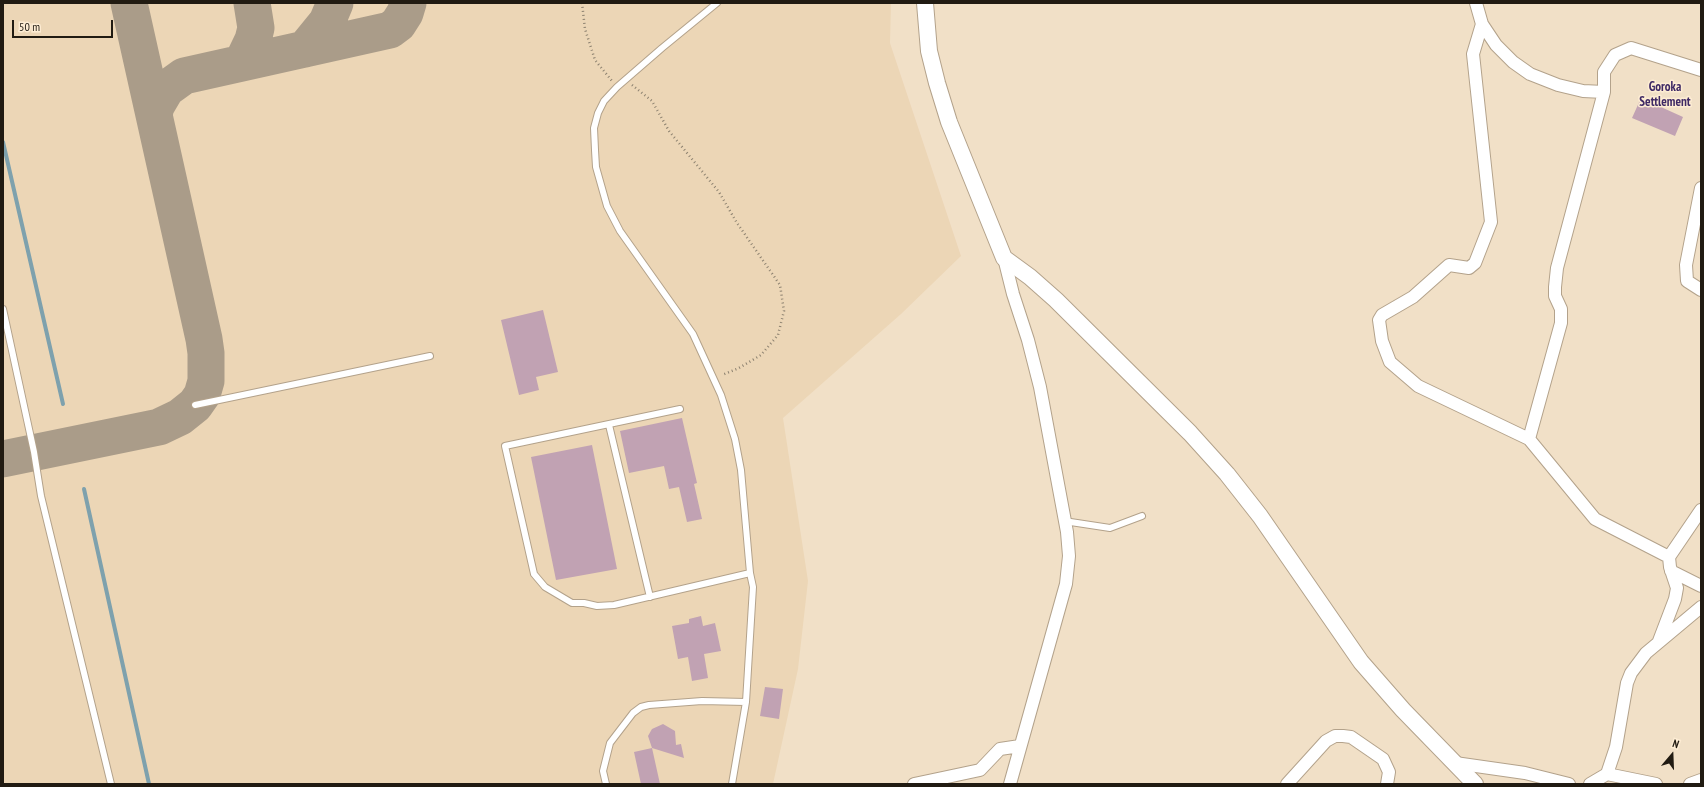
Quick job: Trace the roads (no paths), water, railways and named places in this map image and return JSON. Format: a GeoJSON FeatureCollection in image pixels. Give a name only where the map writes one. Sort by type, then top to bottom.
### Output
{"type":"FeatureCollection","features":[{"type":"Feature","properties":{"kind":"street"},"geometry":{"type":"LineString","coordinates":[[925,3],[929,51],[936,83],[949,122],[1004,258],[1012,294],[1028,340],[1040,387],[1064,520],[1068,556],[1066,584],[1010,784]]}},
{"type":"Feature","properties":{"kind":"street"},"geometry":{"type":"LineString","coordinates":[[1476,3],[1482,24],[1496,45],[1513,62],[1530,74],[1558,85],[1583,91],[1604,92]]}},
{"type":"Feature","properties":{"kind":"street"},"geometry":{"type":"LineString","coordinates":[[1482,24],[1473,54],[1491,222],[1475,263],[1472,266],[1468,268],[1449,265],[1412,297],[1382,315],[1379,320],[1382,341],[1390,362],[1418,386],[1529,439],[1595,519],[1669,557]]}},
{"type":"Feature","properties":{"kind":"street"},"geometry":{"type":"LineString","coordinates":[[1529,439],[1561,323],[1561,309],[1555,296],[1554,287],[1557,268],[1604,92],[1604,72],[1615,56],[1631,48],[1701,70]]}},
{"type":"Feature","properties":{"kind":"street"},"geometry":{"type":"LineString","coordinates":[[1701,188],[1686,265],[1687,281],[1701,290]]}},
{"type":"Feature","properties":{"kind":"street"},"geometry":{"type":"LineString","coordinates":[[1004,258],[1030,277],[1056,300],[1190,433],[1211,456],[1260,516],[1361,662],[1403,710],[1475,784]]}},
{"type":"Feature","properties":{"kind":"street"},"geometry":{"type":"LineString","coordinates":[[1658,643],[1675,599],[1677,588],[1671,571],[1669,557],[1701,510]]}},
{"type":"Feature","properties":{"kind":"street"},"geometry":{"type":"LineString","coordinates":[[1671,571],[1701,586]]}},
{"type":"Feature","properties":{"kind":"street"},"geometry":{"type":"LineString","coordinates":[[1590,784],[1607,774],[1616,747],[1627,683],[1631,673],[1641,658],[1701,606]]}},
{"type":"Feature","properties":{"kind":"street"},"geometry":{"type":"LineString","coordinates":[[1287,784],[1326,741],[1335,736],[1351,737],[1383,759],[1389,772],[1387,784]]}},
{"type":"Feature","properties":{"kind":"street"},"geometry":{"type":"LineString","coordinates":[[914,784],[980,770],[1000,749],[1020,746]]}},
{"type":"Feature","properties":{"kind":"street"},"geometry":{"type":"LineString","coordinates":[[1455,763],[1525,773],[1569,784]]}},
{"type":"Feature","properties":{"kind":"street"},"geometry":{"type":"LineString","coordinates":[[1607,774],[1656,784]]}},
{"type":"Feature","properties":{"kind":"street"},"geometry":{"type":"LineString","coordinates":[[1690,784],[1701,780]]}},
{"type":"Feature","properties":{"kind":"lane"},"geometry":{"type":"LineString","coordinates":[[717,3],[617,87],[604,101],[598,113],[594,128],[596,167],[607,206],[620,231],[694,334],[721,395],[735,438],[740,470],[752,587],[746,702],[732,784]]}},
{"type":"Feature","properties":{"kind":"lane"},"geometry":{"type":"LineString","coordinates":[[3,309],[34,452],[41,496],[111,784]]}},
{"type":"Feature","properties":{"kind":"lane"},"geometry":{"type":"LineString","coordinates":[[195,405],[430,356]]}},
{"type":"Feature","properties":{"kind":"lane"},"geometry":{"type":"LineString","coordinates":[[680,409],[505,446],[534,574],[545,587],[572,603],[584,603],[597,606],[614,605],[750,573]]}},
{"type":"Feature","properties":{"kind":"lane"},"geometry":{"type":"LineString","coordinates":[[609,424],[650,597]]}},
{"type":"Feature","properties":{"kind":"lane"},"geometry":{"type":"LineString","coordinates":[[1064,520],[1110,528],[1142,516]]}},
{"type":"Feature","properties":{"kind":"lane"},"geometry":{"type":"LineString","coordinates":[[606,784],[603,771],[610,743],[622,725],[637,710],[649,705],[675,702],[718,700],[746,702]]}},
{"type":"Feature","properties":{"kind":"waterway"},"geometry":{"type":"LineString","coordinates":[[3,142],[63,404]]}},
{"type":"Feature","properties":{"kind":"waterway"},"geometry":{"type":"LineString","coordinates":[[84,489],[149,784]]}},
{"type":"Feature","properties":{"kind":"district","name":"Goroka Settlement"},"geometry":{"type":"Point","coordinates":[1665,94]}}]}
